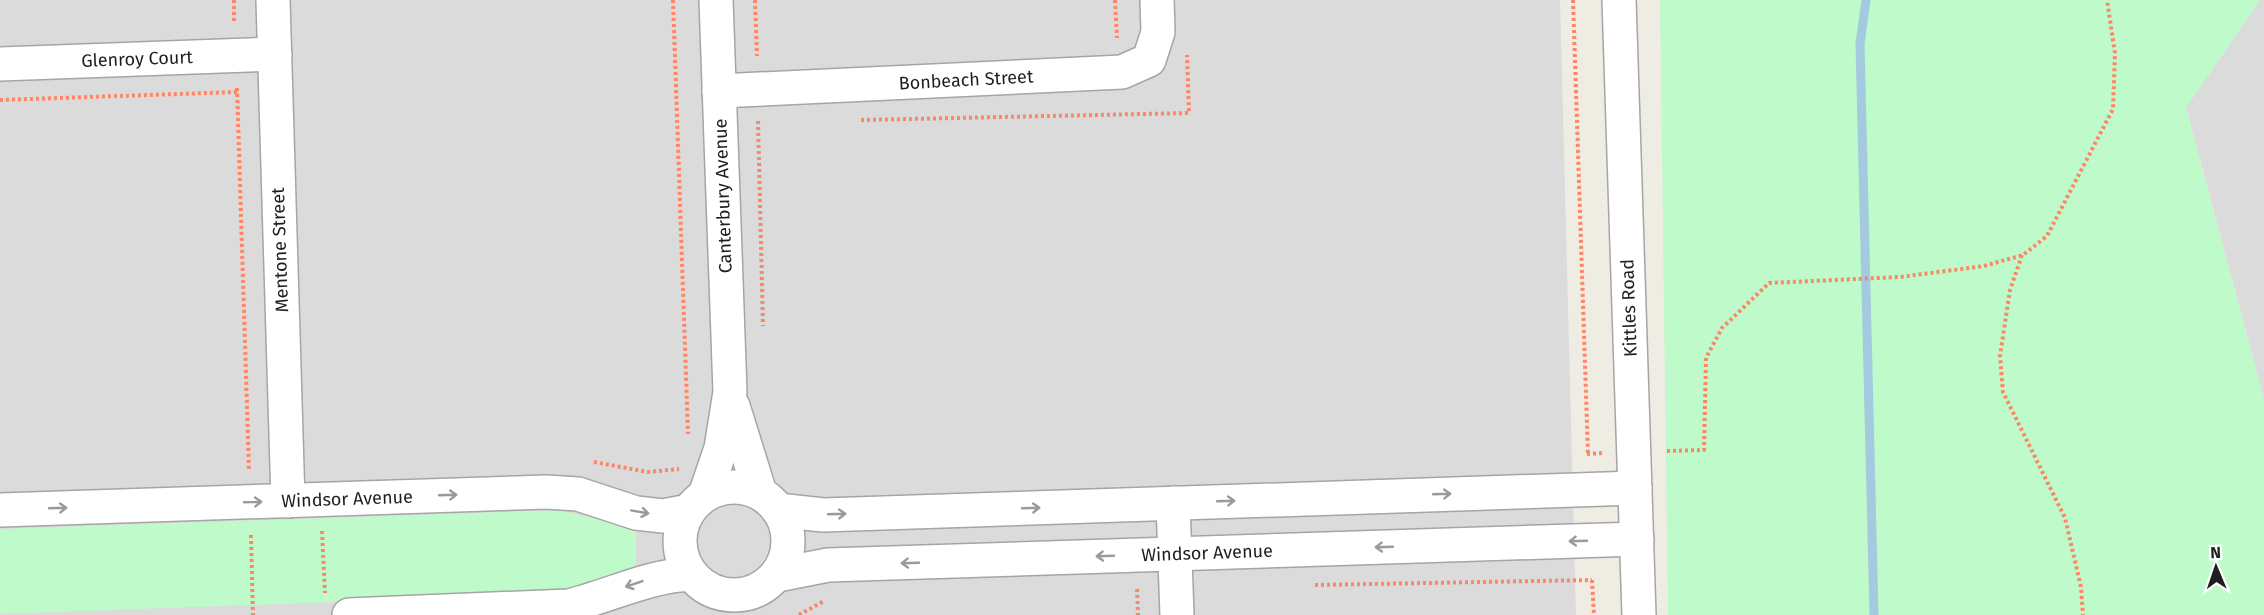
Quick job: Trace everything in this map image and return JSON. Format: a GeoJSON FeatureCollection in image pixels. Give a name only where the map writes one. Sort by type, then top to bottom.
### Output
{"type":"FeatureCollection","features":[{"type":"Feature","properties":{"kind":"street","name":"Mentone Street"},"geometry":{"type":"LineString","coordinates":[[273,0],[288,501]]}},
{"type":"Feature","properties":{"kind":"street","name":"Canterbury Avenue"},"geometry":{"type":"LineString","coordinates":[[697,503],[721,448],[730,392],[716,0]]}},
{"type":"Feature","properties":{"kind":"street","name":"Bonbeach Street"},"geometry":{"type":"LineString","coordinates":[[719,91],[1122,72],[1149,60],[1158,32],[1157,0]]}},
{"type":"Feature","properties":{"kind":"street","name":"Kittles Road"},"geometry":{"type":"LineString","coordinates":[[1619,0],[1639,615]]}},
{"type":"Feature","properties":{"kind":"street","name":"Glenroy Court"},"geometry":{"type":"LineString","coordinates":[[0,64],[275,54]]}},
{"type":"Feature","properties":{"kind":"street","name":"Canterbury Avenue"},"geometry":{"type":"LineString","coordinates":[[730,392],[743,443],[769,501]]}},
{"type":"Feature","properties":{"kind":"street"},"geometry":{"type":"LineString","coordinates":[[705,592],[682,558],[680,539],[697,503],[723,488],[742,488],[769,501],[823,515],[1635,488]]}},
{"type":"Feature","properties":{"kind":"street","name":"Windsor Avenue"},"geometry":{"type":"LineString","coordinates":[[0,510],[546,492],[578,494],[636,513],[663,516],[697,503]]}},
{"type":"Feature","properties":{"kind":"street"},"geometry":{"type":"LineString","coordinates":[[349,615],[568,606],[593,600],[648,580],[722,594],[763,593],[784,564],[788,545],[787,527],[769,501]]}},
{"type":"Feature","properties":{"kind":"street"},"geometry":{"type":"LineString","coordinates":[[1173,503],[1177,615]]}},
{"type":"Feature","properties":{"kind":"street","name":"Windsor Avenue"},"geometry":{"type":"LineString","coordinates":[[763,593],[828,565],[1637,539]]}},
{"type":"Feature","properties":{"kind":"path"},"geometry":{"type":"LineString","coordinates":[[234,0],[253,615]]}},
{"type":"Feature","properties":{"kind":"path"},"geometry":{"type":"LineString","coordinates":[[673,0],[688,445]]}},
{"type":"Feature","properties":{"kind":"path"},"geometry":{"type":"LineString","coordinates":[[755,0],[764,334]]}},
{"type":"Feature","properties":{"kind":"path"},"geometry":{"type":"LineString","coordinates":[[1573,0],[1589,489]]}},
{"type":"Feature","properties":{"kind":"path"},"geometry":{"type":"LineString","coordinates":[[1587,454],[1704,450],[1706,358],[1722,328],[1769,283],[1872,278],[1984,266],[2023,255],[2047,236],[2113,109],[2115,52],[2107,0]]}},
{"type":"Feature","properties":{"kind":"path"},"geometry":{"type":"LineString","coordinates":[[0,100],[237,92]]}},
{"type":"Feature","properties":{"kind":"path"},"geometry":{"type":"LineString","coordinates":[[2023,255],[2010,290],[2000,356],[2003,392],[2065,518],[2081,587],[2083,615]]}},
{"type":"Feature","properties":{"kind":"path"},"geometry":{"type":"LineString","coordinates":[[1591,541],[1594,615]]}},
{"type":"Feature","properties":{"kind":"path"},"geometry":{"type":"LineString","coordinates":[[1137,588],[1138,615]]}},
{"type":"Feature","properties":{"kind":"shaded area"},"geometry":{"type":"Polygon","coordinates":[[[0,0],[1560,0],[1576,615],[0,615],[0,0]]]}},
{"type":"Feature","properties":{"kind":"shaded area"},"geometry":{"type":"Polygon","coordinates":[[[2260,0],[2264,0],[2264,399],[2186,107],[2260,0]]]}},
{"type":"Feature","properties":{"kind":"green space"},"geometry":{"type":"Polygon","coordinates":[[[1660,0],[2260,0],[2186,108],[2264,399],[2264,615],[1668,615],[1660,0]]]}},
{"type":"Feature","properties":{"kind":"green space"},"geometry":{"type":"Polygon","coordinates":[[[560,510],[636,529],[636,569],[561,594],[0,614],[0,529],[560,510]]]}},
{"type":"Feature","properties":{"kind":"waterway"},"geometry":{"type":"LineString","coordinates":[[1866,0],[1860,44],[1874,615]]}}]}
